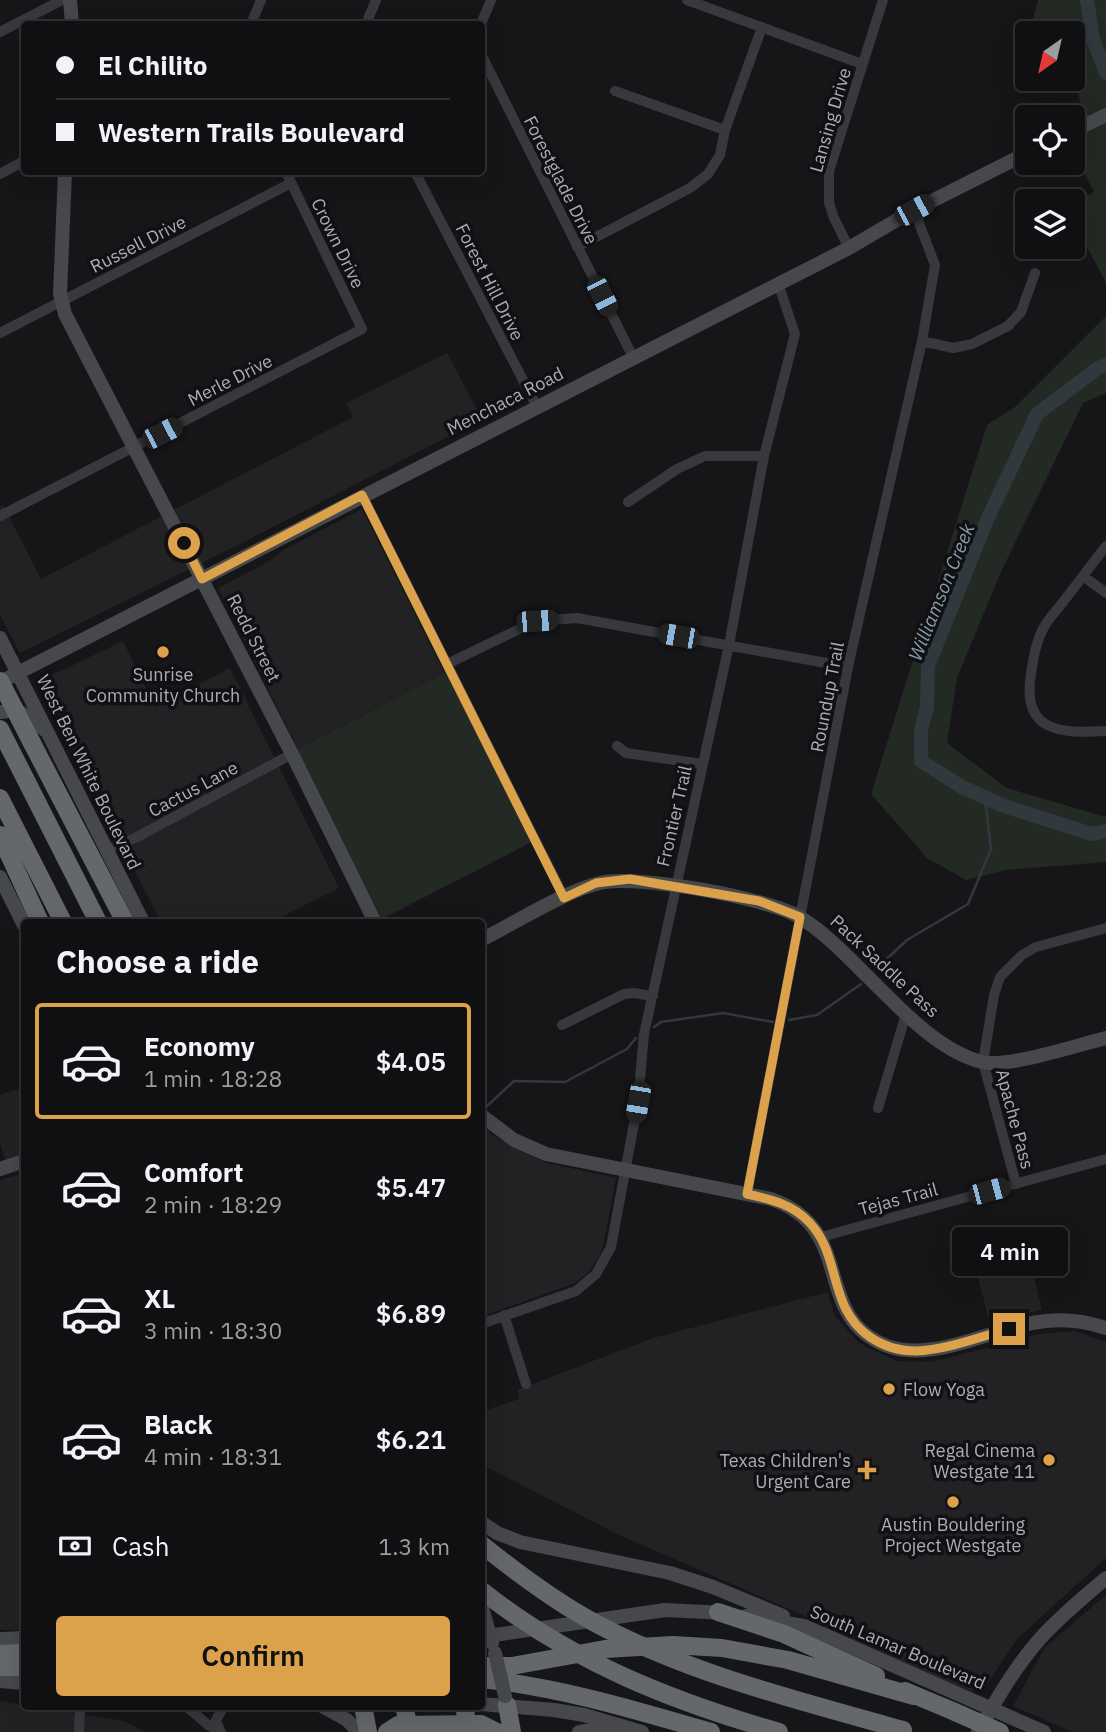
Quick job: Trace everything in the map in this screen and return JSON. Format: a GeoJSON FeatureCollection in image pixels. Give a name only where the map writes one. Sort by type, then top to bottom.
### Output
{"type":"FeatureCollection","features":[{"type":"Feature","properties":{"kind":"highway"},"geometry":{"type":"LineString","coordinates":[[0,681],[123,919]]}},
{"type":"Feature","properties":{"kind":"highway"},"geometry":{"type":"LineString","coordinates":[[0,729],[96,919]]}},
{"type":"Feature","properties":{"kind":"highway"},"geometry":{"type":"LineString","coordinates":[[0,798],[60,919]]}},
{"type":"Feature","properties":{"kind":"highway"},"geometry":{"type":"LineString","coordinates":[[0,835],[39,919]]}},
{"type":"Feature","properties":{"kind":"highway"},"geometry":{"type":"LineString","coordinates":[[485,1547],[554,1598],[596,1623],[691,1667],[908,1732]]}},
{"type":"Feature","properties":{"kind":"highway"},"geometry":{"type":"LineString","coordinates":[[485,1593],[535,1629],[625,1679],[692,1705],[779,1732]]}},
{"type":"Feature","properties":{"kind":"highway"},"geometry":{"type":"LineString","coordinates":[[718,1612],[784,1634],[914,1696],[1000,1732]]}},
{"type":"Feature","properties":{"kind":"highway"},"geometry":{"type":"LineString","coordinates":[[485,1666],[512,1666],[606,1649],[673,1645],[722,1647],[788,1660],[914,1696]]}},
{"type":"Feature","properties":{"kind":"highway"},"geometry":{"type":"LineString","coordinates":[[0,1654],[21,1653]]}},
{"type":"Feature","properties":{"kind":"highway"},"geometry":{"type":"LineString","coordinates":[[0,1667],[21,1667]]}},
{"type":"Feature","properties":{"kind":"highway"},"geometry":{"type":"LineString","coordinates":[[485,1679],[524,1683],[574,1693],[711,1732]]}},
{"type":"Feature","properties":{"kind":"highway"},"geometry":{"type":"LineString","coordinates":[[506,1700],[512,1732]]}},
{"type":"Feature","properties":{"kind":"highway"},"geometry":{"type":"LineString","coordinates":[[364,1710],[368,1732]]}},
{"type":"Feature","properties":{"kind":"highway"},"geometry":{"type":"LineString","coordinates":[[405,1710],[410,1732]]}},
{"type":"Feature","properties":{"kind":"highway"},"geometry":{"type":"LineString","coordinates":[[465,1710],[469,1732]]}},
{"type":"Feature","properties":{"kind":"highway"},"geometry":{"type":"LineString","coordinates":[[387,1732],[398,1725],[481,1724],[497,1732]]}},
{"type":"Feature","properties":{"kind":"main road"},"geometry":{"type":"LineString","coordinates":[[70,0],[72,21]]}},
{"type":"Feature","properties":{"kind":"main road"},"geometry":{"type":"LineString","coordinates":[[1085,125],[1101,117]]}},
{"type":"Feature","properties":{"kind":"main road","name":"Menchaca Road"},"geometry":{"type":"LineString","coordinates":[[0,681],[849,248],[914,210],[1015,159]]}},
{"type":"Feature","properties":{"kind":"main road","name":"Redd Street"},"geometry":{"type":"LineString","coordinates":[[65,175],[61,302],[65,314],[292,754],[374,919]]}},
{"type":"Feature","properties":{"kind":"main road","name":"West Ben White Boulevard"},"geometry":{"type":"LineString","coordinates":[[0,638],[142,919]]}},
{"type":"Feature","properties":{"kind":"main road"},"geometry":{"type":"LineString","coordinates":[[0,712],[17,710],[49,733]]}},
{"type":"Feature","properties":{"kind":"main road"},"geometry":{"type":"LineString","coordinates":[[0,877],[21,919]]}},
{"type":"Feature","properties":{"kind":"main road","name":"Pack Saddle Pass"},"geometry":{"type":"LineString","coordinates":[[485,938],[596,883],[619,879],[675,887],[759,901],[800,917],[822,933],[906,1014],[950,1050],[984,1062],[1019,1060],[1106,1038]]}},
{"type":"Feature","properties":{"kind":"main road"},"geometry":{"type":"LineString","coordinates":[[485,1118],[514,1140],[540,1152],[771,1199],[792,1208],[810,1222],[821,1237],[846,1312],[867,1334],[887,1346],[911,1351],[926,1350],[1043,1321],[1104,1325]]}},
{"type":"Feature","properties":{"kind":"main road"},"geometry":{"type":"LineString","coordinates":[[0,1169],[21,1162]]}},
{"type":"Feature","properties":{"kind":"main road"},"geometry":{"type":"LineString","coordinates":[[485,1524],[508,1538],[539,1548],[670,1573],[744,1599],[804,1626]]}},
{"type":"Feature","properties":{"kind":"main road"},"geometry":{"type":"LineString","coordinates":[[978,1732],[1014,1673],[1037,1643],[1060,1618],[1106,1578]]}},
{"type":"Feature","properties":{"kind":"main road","name":"South Lamar Boulevard"},"geometry":{"type":"LineString","coordinates":[[486,1637],[665,1611],[718,1612],[804,1626],[1044,1732]]}},
{"type":"Feature","properties":{"kind":"main road"},"geometry":{"type":"LineString","coordinates":[[486,1637],[495,1653],[506,1700]]}},
{"type":"Feature","properties":{"kind":"main road"},"geometry":{"type":"LineString","coordinates":[[0,1639],[21,1638]]}},
{"type":"Feature","properties":{"kind":"main road"},"geometry":{"type":"LineString","coordinates":[[0,1681],[21,1683]]}},
{"type":"Feature","properties":{"kind":"main road"},"geometry":{"type":"LineString","coordinates":[[485,1703],[506,1700],[584,1715],[642,1732]]}},
{"type":"Feature","properties":{"kind":"main road"},"geometry":{"type":"LineString","coordinates":[[329,1710],[347,1720],[359,1732]]}},
{"type":"Feature","properties":{"kind":"main road"},"geometry":{"type":"LineString","coordinates":[[579,1732],[618,1725]]}},
{"type":"Feature","properties":{"kind":"street"},"geometry":{"type":"LineString","coordinates":[[21,21],[62,0]]}},
{"type":"Feature","properties":{"kind":"street"},"geometry":{"type":"LineString","coordinates":[[252,21],[261,0]]}},
{"type":"Feature","properties":{"kind":"street"},"geometry":{"type":"LineString","coordinates":[[367,21],[376,0]]}},
{"type":"Feature","properties":{"kind":"street"},"geometry":{"type":"LineString","coordinates":[[482,21],[491,0]]}},
{"type":"Feature","properties":{"kind":"street"},"geometry":{"type":"LineString","coordinates":[[687,0],[862,64]]}},
{"type":"Feature","properties":{"kind":"street","name":"Lansing Drive"},"geometry":{"type":"LineString","coordinates":[[849,248],[829,203],[829,171],[883,0]]}},
{"type":"Feature","properties":{"kind":"street"},"geometry":{"type":"LineString","coordinates":[[0,32],[21,21]]}},
{"type":"Feature","properties":{"kind":"street"},"geometry":{"type":"LineString","coordinates":[[577,247],[690,188],[708,174],[720,155],[725,130],[762,27]]}},
{"type":"Feature","properties":{"kind":"street","name":"Forestglade Drive"},"geometry":{"type":"LineString","coordinates":[[485,62],[634,357]]}},
{"type":"Feature","properties":{"kind":"street"},"geometry":{"type":"LineString","coordinates":[[615,91],[725,130]]}},
{"type":"Feature","properties":{"kind":"street"},"geometry":{"type":"LineString","coordinates":[[0,173],[21,162]]}},
{"type":"Feature","properties":{"kind":"street","name":"Crown Drive"},"geometry":{"type":"LineString","coordinates":[[287,175],[362,329]]}},
{"type":"Feature","properties":{"kind":"street","name":"Forest Hill Drive"},"geometry":{"type":"LineString","coordinates":[[417,175],[537,407]]}},
{"type":"Feature","properties":{"kind":"street","name":"Russell Drive"},"geometry":{"type":"LineString","coordinates":[[0,333],[291,183]]}},
{"type":"Feature","properties":{"kind":"street","name":"Roundup Trail"},"geometry":{"type":"LineString","coordinates":[[747,1194],[848,667],[922,341],[935,265],[914,210]]}},
{"type":"Feature","properties":{"kind":"street"},"geometry":{"type":"LineString","coordinates":[[922,341],[953,348],[972,344],[1008,326],[1021,312],[1035,273]]}},
{"type":"Feature","properties":{"kind":"street","name":"Frontier Trail"},"geometry":{"type":"LineString","coordinates":[[485,1322],[568,1294],[583,1286],[596,1274],[611,1247],[640,1089],[641,1047],[729,645],[764,456],[795,334],[778,283]]}},
{"type":"Feature","properties":{"kind":"street","name":"Merle Drive"},"geometry":{"type":"LineString","coordinates":[[0,516],[362,329]]}},
{"type":"Feature","properties":{"kind":"street"},"geometry":{"type":"LineString","coordinates":[[628,502],[677,469],[705,456],[764,456]]}},
{"type":"Feature","properties":{"kind":"street"},"geometry":{"type":"LineString","coordinates":[[362,495],[564,898]]}},
{"type":"Feature","properties":{"kind":"street"},"geometry":{"type":"LineString","coordinates":[[1106,546],[1044,627],[1033,657],[1028,688],[1031,708],[1040,721],[1055,730],[1075,733],[1106,731]]}},
{"type":"Feature","properties":{"kind":"street"},"geometry":{"type":"LineString","coordinates":[[1083,576],[1106,593]]}},
{"type":"Feature","properties":{"kind":"street"},"geometry":{"type":"LineString","coordinates":[[447,664],[537,621],[577,618],[848,667]]}},
{"type":"Feature","properties":{"kind":"street"},"geometry":{"type":"LineString","coordinates":[[617,746],[626,753],[702,764]]}},
{"type":"Feature","properties":{"kind":"street","name":"Cactus Lane"},"geometry":{"type":"LineString","coordinates":[[107,850],[137,837],[292,754]]}},
{"type":"Feature","properties":{"kind":"street"},"geometry":{"type":"LineString","coordinates":[[984,1062],[994,995],[1000,977],[1013,962],[1036,947],[1106,928]]}},
{"type":"Feature","properties":{"kind":"street"},"geometry":{"type":"LineString","coordinates":[[562,1025],[624,994],[653,996]]}},
{"type":"Feature","properties":{"kind":"street"},"geometry":{"type":"LineString","coordinates":[[878,1108],[906,1014]]}},
{"type":"Feature","properties":{"kind":"street","name":"Apache Pass"},"geometry":{"type":"LineString","coordinates":[[984,1062],[1016,1184]]}},
{"type":"Feature","properties":{"kind":"street","name":"Tejas Trail"},"geometry":{"type":"LineString","coordinates":[[821,1237],[1106,1159]]}},
{"type":"Feature","properties":{"kind":"street"},"geometry":{"type":"LineString","coordinates":[[504,1315],[526,1384]]}},
{"type":"Feature","properties":{"kind":"street"},"geometry":{"type":"LineString","coordinates":[[79,1732],[80,1710]]}},
{"type":"Feature","properties":{"kind":"street"},"geometry":{"type":"LineString","coordinates":[[191,1710],[220,1732]]}},
{"type":"Feature","properties":{"kind":"street"},"geometry":{"type":"LineString","coordinates":[[220,1732],[216,1720],[222,1710]]}},
{"type":"Feature","properties":{"kind":"shaded area"},"geometry":{"type":"Polygon","coordinates":[[[1038,0],[1106,0],[1106,283],[1085,243],[1085,197],[1094,192],[1085,174],[1085,105],[1081,105],[1077,91],[1085,91],[1085,21],[1033,21],[1038,0]]]}},
{"type":"Feature","properties":{"kind":"shaded area"},"geometry":{"type":"Polygon","coordinates":[[[1106,316],[1106,393],[1083,403],[1000,574],[957,678],[947,743],[1007,788],[1106,817],[1106,862],[1006,870],[966,880],[927,858],[871,794],[987,425],[1015,407],[1106,316]]]}},
{"type":"Feature","properties":{"kind":"shaded area"},"geometry":{"type":"Polygon","coordinates":[[[447,353],[482,419],[244,542],[20,653],[0,615],[0,507],[3,505],[41,579],[353,417],[346,403],[447,353]]]}},
{"type":"Feature","properties":{"kind":"shaded area"},"geometry":{"type":"Polygon","coordinates":[[[362,509],[444,672],[447,672],[298,749],[218,588],[362,509]]]}},
{"type":"Feature","properties":{"kind":"shaded area"},"geometry":{"type":"Polygon","coordinates":[[[123,641],[155,707],[230,668],[339,888],[277,919],[159,919],[38,682],[123,641]]]}},
{"type":"Feature","properties":{"kind":"shaded area"},"geometry":{"type":"Polygon","coordinates":[[[447,672],[532,842],[382,919],[296,750],[447,672]]]}},
{"type":"Feature","properties":{"kind":"shaded area"},"geometry":{"type":"Polygon","coordinates":[[[21,1088],[21,1155],[5,1160],[0,1142],[0,1095],[21,1088]]]}},
{"type":"Feature","properties":{"kind":"shaded area"},"geometry":{"type":"Polygon","coordinates":[[[485,1128],[516,1149],[547,1163],[616,1178],[603,1246],[587,1274],[575,1283],[485,1316],[485,1128]]]}},
{"type":"Feature","properties":{"kind":"shaded area"},"geometry":{"type":"Polygon","coordinates":[[[21,1174],[21,1630],[0,1630],[0,1180],[21,1174]]]}},
{"type":"Feature","properties":{"kind":"shaded area"},"geometry":{"type":"Polygon","coordinates":[[[1025,1241],[1042,1310],[990,1322],[971,1253],[1025,1241]]]}},
{"type":"Feature","properties":{"kind":"shaded area"},"geometry":{"type":"Polygon","coordinates":[[[828,1292],[834,1315],[859,1343],[896,1361],[932,1362],[1040,1334],[1074,1331],[1106,1342],[1106,1558],[1017,1639],[988,1683],[972,1692],[841,1636],[805,1616],[617,1534],[485,1466],[485,1411],[519,1399],[517,1390],[653,1338],[828,1292]]]}},
{"type":"Feature","properties":{"kind":"shaded area"},"geometry":{"type":"Polygon","coordinates":[[[1106,1595],[1106,1732],[1073,1732],[1013,1706],[1045,1647],[1106,1595]]]}},
{"type":"Feature","properties":{"kind":"shaded area"},"geometry":{"type":"Polygon","coordinates":[[[0,1701],[21,1704],[21,1710],[56,1710],[125,1721],[145,1732],[0,1732],[0,1701]]]}},
{"type":"Feature","properties":{"kind":"waterway","name":"Williamson Creek"},"geometry":{"type":"LineString","coordinates":[[1087,0],[1093,39],[1106,73]]}},
{"type":"Feature","properties":{"kind":"waterway","name":"Williamson Creek"},"geometry":{"type":"LineString","coordinates":[[1106,365],[1098,368],[1037,414],[987,520],[928,666],[927,707],[921,731],[921,761],[962,787],[1004,806],[1092,834],[1106,831]]}},
{"type":"Feature","properties":{"kind":"waterway"},"geometry":{"type":"LineString","coordinates":[[877,968],[907,940],[968,904],[991,849],[985,798]]}},
{"type":"Feature","properties":{"kind":"waterway"},"geometry":{"type":"LineString","coordinates":[[789,1020],[817,1015],[861,984]]}},
{"type":"Feature","properties":{"kind":"waterway"},"geometry":{"type":"LineString","coordinates":[[654,1027],[661,1022],[723,1013],[773,1022]]}},
{"type":"Feature","properties":{"kind":"waterway"},"geometry":{"type":"LineString","coordinates":[[487,1106],[514,1081],[565,1082],[627,1049],[636,1038]]}},
{"type":"Feature","properties":{"kind":"place","name":"Sunrise Community Church"},"geometry":{"type":"Point","coordinates":[163,652]}},
{"type":"Feature","properties":{"kind":"place","name":"Flow Yoga"},"geometry":{"type":"Point","coordinates":[889,1389]}},
{"type":"Feature","properties":{"kind":"place","name":"Regal Cinema Westgate 11"},"geometry":{"type":"Point","coordinates":[1049,1460]}},
{"type":"Feature","properties":{"kind":"place","name":"Texas Children's Urgent Care"},"geometry":{"type":"Point","coordinates":[867,1470]}},
{"type":"Feature","properties":{"kind":"place","name":"Austin Bouldering Project Westgate"},"geometry":{"type":"Point","coordinates":[953,1502]}},
{"type":"Feature","properties":{"kind":"route"},"geometry":{"type":"LineString","coordinates":[[184,543],[202,579],[362,495],[564,898],[596,883],[630,879],[759,901],[800,917],[747,1194],[782,1203],[802,1214],[810,1222],[828,1252],[838,1293],[846,1312],[861,1329],[880,1343],[903,1350],[926,1350],[1009,1329]]}}]}
